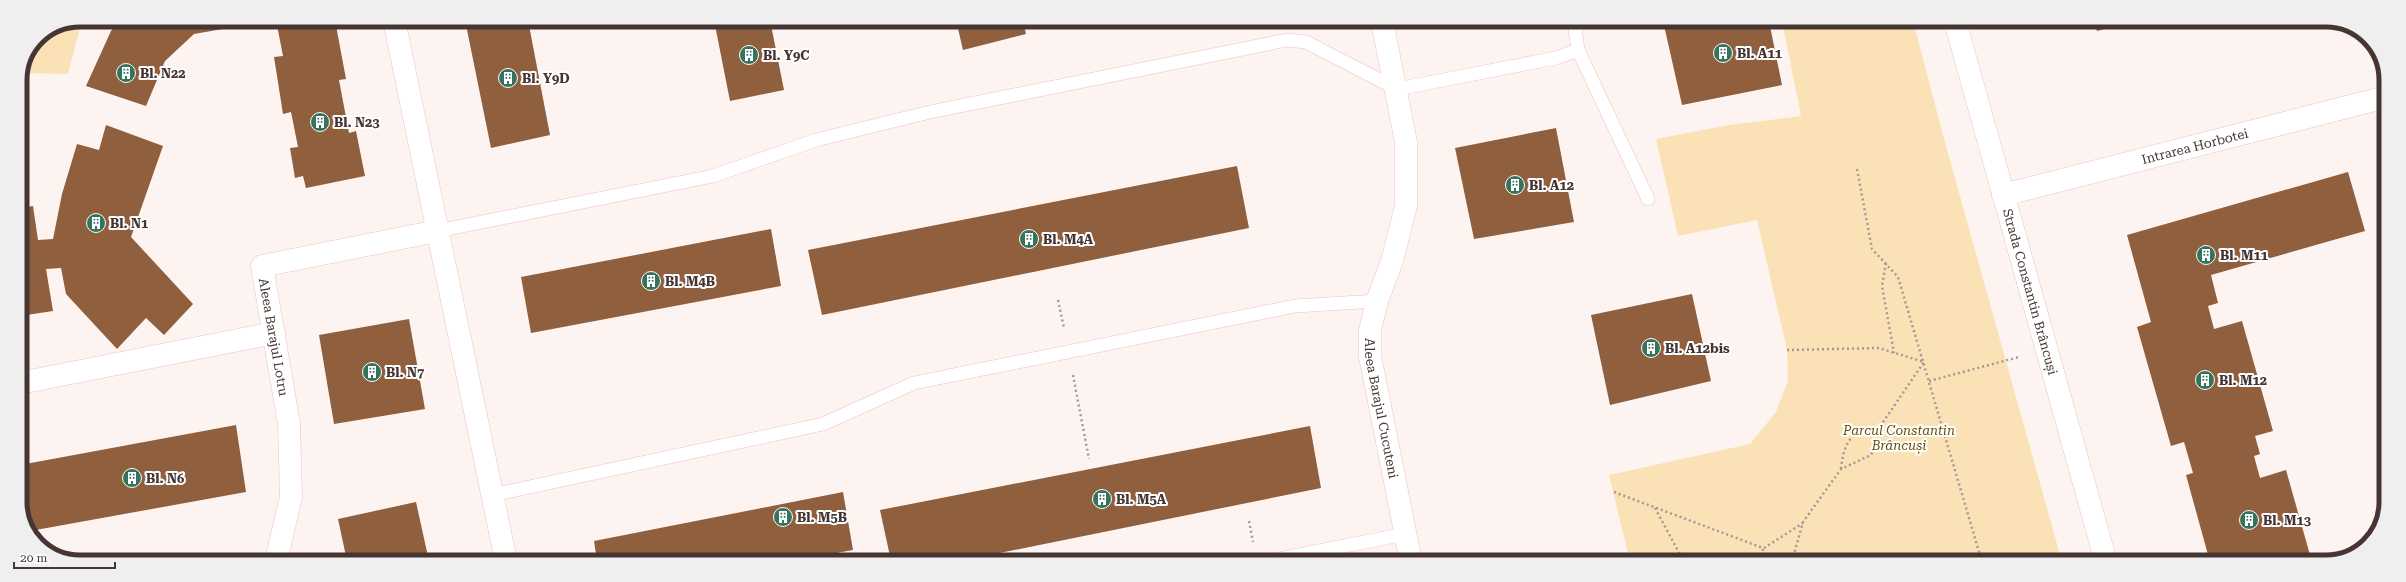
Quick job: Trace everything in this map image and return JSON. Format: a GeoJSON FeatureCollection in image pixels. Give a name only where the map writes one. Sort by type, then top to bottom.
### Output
{"type":"FeatureCollection","features":[{"type":"Feature","properties":{"kind":"street"},"geometry":{"type":"LineString","coordinates":[[395,27],[505,555]]}},
{"type":"Feature","properties":{"kind":"street","name":"Aleea Barajul Cucuteni"},"geometry":{"type":"LineString","coordinates":[[1383,27],[1397,89],[1406,142],[1406,206],[1392,261],[1377,301],[1370,330],[1370,356],[1410,555]]}},
{"type":"Feature","properties":{"kind":"street","name":"Strada Constantin Brâncuși"},"geometry":{"type":"LineString","coordinates":[[1956,27],[2104,555]]}},
{"type":"Feature","properties":{"kind":"street","name":"Intrarea Horbotei"},"geometry":{"type":"LineString","coordinates":[[2003,195],[2379,105]]}},
{"type":"Feature","properties":{"kind":"street","name":"Aleea Barajul Lotru"},"geometry":{"type":"LineString","coordinates":[[278,555],[292,497],[289,424],[262,266],[437,231]]}},
{"type":"Feature","properties":{"kind":"street"},"geometry":{"type":"LineString","coordinates":[[27,382],[274,333]]}},
{"type":"Feature","properties":{"kind":"lane"},"geometry":{"type":"LineString","coordinates":[[1575,27],[1578,50],[1648,199]]}},
{"type":"Feature","properties":{"kind":"lane"},"geometry":{"type":"LineString","coordinates":[[437,231],[713,176],[816,140],[930,112],[1287,40],[1306,42],[1397,89],[1556,58],[1578,50]]}},
{"type":"Feature","properties":{"kind":"lane"},"geometry":{"type":"LineString","coordinates":[[492,494],[823,424],[914,383],[1295,306],[1377,301]]}},
{"type":"Feature","properties":{"kind":"lane"},"geometry":{"type":"LineString","coordinates":[[1299,555],[1406,534]]}},
{"type":"Feature","properties":{"kind":"path"},"geometry":{"type":"LineString","coordinates":[[1857,169],[1872,249],[1898,277],[1980,555]]}},
{"type":"Feature","properties":{"kind":"path"},"geometry":{"type":"LineString","coordinates":[[1886,263],[1882,286],[1894,353]]}},
{"type":"Feature","properties":{"kind":"path"},"geometry":{"type":"LineString","coordinates":[[1058,300],[1089,459]]}},
{"type":"Feature","properties":{"kind":"path"},"geometry":{"type":"LineString","coordinates":[[1787,350],[1880,348],[1924,362]]}},
{"type":"Feature","properties":{"kind":"path"},"geometry":{"type":"LineString","coordinates":[[1929,380],[2047,350]]}},
{"type":"Feature","properties":{"kind":"path"},"geometry":{"type":"LineString","coordinates":[[1794,554],[1803,522],[1841,469],[1871,455],[1876,443],[1877,430],[1924,362]]}},
{"type":"Feature","properties":{"kind":"path"},"geometry":{"type":"LineString","coordinates":[[1841,469],[1843,450],[1855,433],[1869,427],[1877,430]]}},
{"type":"Feature","properties":{"kind":"path"},"geometry":{"type":"LineString","coordinates":[[1614,492],[1763,548]]}},
{"type":"Feature","properties":{"kind":"path"},"geometry":{"type":"LineString","coordinates":[[1655,508],[1680,555]]}},
{"type":"Feature","properties":{"kind":"path"},"geometry":{"type":"LineString","coordinates":[[1763,548],[1803,522]]}},
{"type":"Feature","properties":{"kind":"path"},"geometry":{"type":"LineString","coordinates":[[1762,555],[1763,548]]}},
{"type":"Feature","properties":{"kind":"green space"},"geometry":{"type":"Polygon","coordinates":[[[80,27],[68,74],[28,73],[31,60],[42,42],[60,31],[80,27]]]}},
{"type":"Feature","properties":{"kind":"green space","name":"Parcul Constantin Brâncuși"},"geometry":{"type":"Polygon","coordinates":[[[1783,27],[1915,27],[1946,146],[2060,555],[1628,555],[1609,475],[1750,444],[1776,412],[1788,381],[1787,350],[1757,220],[1678,236],[1656,139],[1729,125],[1801,116],[1783,27]]]}},
{"type":"Feature","properties":{"kind":"building","name":"Bl. N22"},"geometry":{"type":"Polygon","coordinates":[[[114,27],[234,27],[194,34],[165,61],[146,106],[86,86],[111,31],[114,27]]]}},
{"type":"Feature","properties":{"kind":"building","name":"Bl. N23"},"geometry":{"type":"Polygon","coordinates":[[[277,27],[336,27],[346,79],[339,80],[349,133],[356,131],[365,176],[306,188],[303,176],[295,178],[290,148],[298,147],[291,112],[283,114],[274,57],[283,56],[277,27]]]}},
{"type":"Feature","properties":{"kind":"building","name":"Bl. Y9D"},"geometry":{"type":"Polygon","coordinates":[[[466,27],[529,27],[550,135],[491,148],[466,27]]]}},
{"type":"Feature","properties":{"kind":"building","name":"Bl. Y9C"},"geometry":{"type":"Polygon","coordinates":[[[715,27],[771,27],[784,90],[730,101],[715,27]]]}},
{"type":"Feature","properties":{"kind":"building"},"geometry":{"type":"Polygon","coordinates":[[[958,27],[1024,27],[1026,34],[963,50],[958,27]]]}},
{"type":"Feature","properties":{"kind":"building","name":"Bl. A11"},"geometry":{"type":"Polygon","coordinates":[[[1664,27],[1770,27],[1782,85],[1682,105],[1664,27]]]}},
{"type":"Feature","properties":{"kind":"building"},"geometry":{"type":"Polygon","coordinates":[[[2096,27],[2112,27],[2097,31],[2096,27]]]}},
{"type":"Feature","properties":{"kind":"building","name":"Bl. N1"},"geometry":{"type":"Polygon","coordinates":[[[106,125],[163,146],[131,237],[193,304],[164,335],[146,318],[117,349],[66,294],[61,268],[46,269],[53,311],[27,315],[27,207],[33,206],[38,240],[53,239],[62,194],[77,144],[99,150],[106,125]]]}},
{"type":"Feature","properties":{"kind":"building","name":"Bl. A12"},"geometry":{"type":"Polygon","coordinates":[[[1556,128],[1574,222],[1474,239],[1455,148],[1556,128]]]}},
{"type":"Feature","properties":{"kind":"building","name":"Bl. M4A"},"geometry":{"type":"Polygon","coordinates":[[[1237,166],[1249,228],[822,315],[808,250],[1237,166]]]}},
{"type":"Feature","properties":{"kind":"building"},"geometry":{"type":"Polygon","coordinates":[[[2348,172],[2365,231],[2211,275],[2218,303],[2208,306],[2214,329],[2242,321],[2273,431],[2255,436],[2260,454],[2254,456],[2260,478],[2286,470],[2310,555],[2208,555],[2186,475],[2193,473],[2184,442],[2171,446],[2137,327],[2151,322],[2127,235],[2348,172]]]}},
{"type":"Feature","properties":{"kind":"building","name":"Bl. M4B"},"geometry":{"type":"Polygon","coordinates":[[[771,229],[781,286],[531,333],[521,277],[771,229]]]}},
{"type":"Feature","properties":{"kind":"building","name":"Bl. A12bis"},"geometry":{"type":"Polygon","coordinates":[[[1692,294],[1711,381],[1610,405],[1591,315],[1692,294]]]}},
{"type":"Feature","properties":{"kind":"building","name":"Bl. N7"},"geometry":{"type":"Polygon","coordinates":[[[409,319],[425,409],[334,424],[319,335],[409,319]]]}},
{"type":"Feature","properties":{"kind":"building","name":"Bl. N6"},"geometry":{"type":"Polygon","coordinates":[[[236,425],[246,492],[35,530],[31,522],[27,506],[27,464],[236,425]]]}},
{"type":"Feature","properties":{"kind":"building","name":"Bl. M5A"},"geometry":{"type":"Polygon","coordinates":[[[1310,426],[1321,488],[990,555],[890,555],[880,510],[1310,426]]]}},
{"type":"Feature","properties":{"kind":"building","name":"Bl. M5B"},"geometry":{"type":"Polygon","coordinates":[[[843,492],[853,550],[826,555],[596,555],[594,541],[843,492]]]}},
{"type":"Feature","properties":{"kind":"building"},"geometry":{"type":"Polygon","coordinates":[[[416,502],[428,555],[346,555],[338,519],[416,502]]]}},
{"type":"Feature","properties":{"kind":"place","name":"Bl. A11"},"geometry":{"type":"Point","coordinates":[1723,53]}},
{"type":"Feature","properties":{"kind":"place","name":"Bl. Y9C"},"geometry":{"type":"Point","coordinates":[749,55]}},
{"type":"Feature","properties":{"kind":"place","name":"Bl. N22"},"geometry":{"type":"Point","coordinates":[126,73]}},
{"type":"Feature","properties":{"kind":"place","name":"Bl. Y9D"},"geometry":{"type":"Point","coordinates":[508,78]}},
{"type":"Feature","properties":{"kind":"place","name":"Bl. N23"},"geometry":{"type":"Point","coordinates":[320,122]}},
{"type":"Feature","properties":{"kind":"place","name":"Bl. A12"},"geometry":{"type":"Point","coordinates":[1515,185]}},
{"type":"Feature","properties":{"kind":"place","name":"Bl. N1"},"geometry":{"type":"Point","coordinates":[96,223]}},
{"type":"Feature","properties":{"kind":"place","name":"Bl. M4A"},"geometry":{"type":"Point","coordinates":[1029,239]}},
{"type":"Feature","properties":{"kind":"place","name":"Bl. M11"},"geometry":{"type":"Point","coordinates":[2206,255]}},
{"type":"Feature","properties":{"kind":"place","name":"Bl. M4B"},"geometry":{"type":"Point","coordinates":[651,281]}},
{"type":"Feature","properties":{"kind":"place","name":"Bl. A12bis"},"geometry":{"type":"Point","coordinates":[1651,348]}},
{"type":"Feature","properties":{"kind":"place","name":"Bl. N7"},"geometry":{"type":"Point","coordinates":[372,372]}},
{"type":"Feature","properties":{"kind":"place","name":"Bl. M12"},"geometry":{"type":"Point","coordinates":[2205,380]}},
{"type":"Feature","properties":{"kind":"place","name":"Bl. N6"},"geometry":{"type":"Point","coordinates":[132,478]}},
{"type":"Feature","properties":{"kind":"place","name":"Bl. M5A"},"geometry":{"type":"Point","coordinates":[1102,499]}},
{"type":"Feature","properties":{"kind":"place","name":"Bl. M5B"},"geometry":{"type":"Point","coordinates":[783,517]}},
{"type":"Feature","properties":{"kind":"place","name":"Bl. M13"},"geometry":{"type":"Point","coordinates":[2249,520]}}]}
